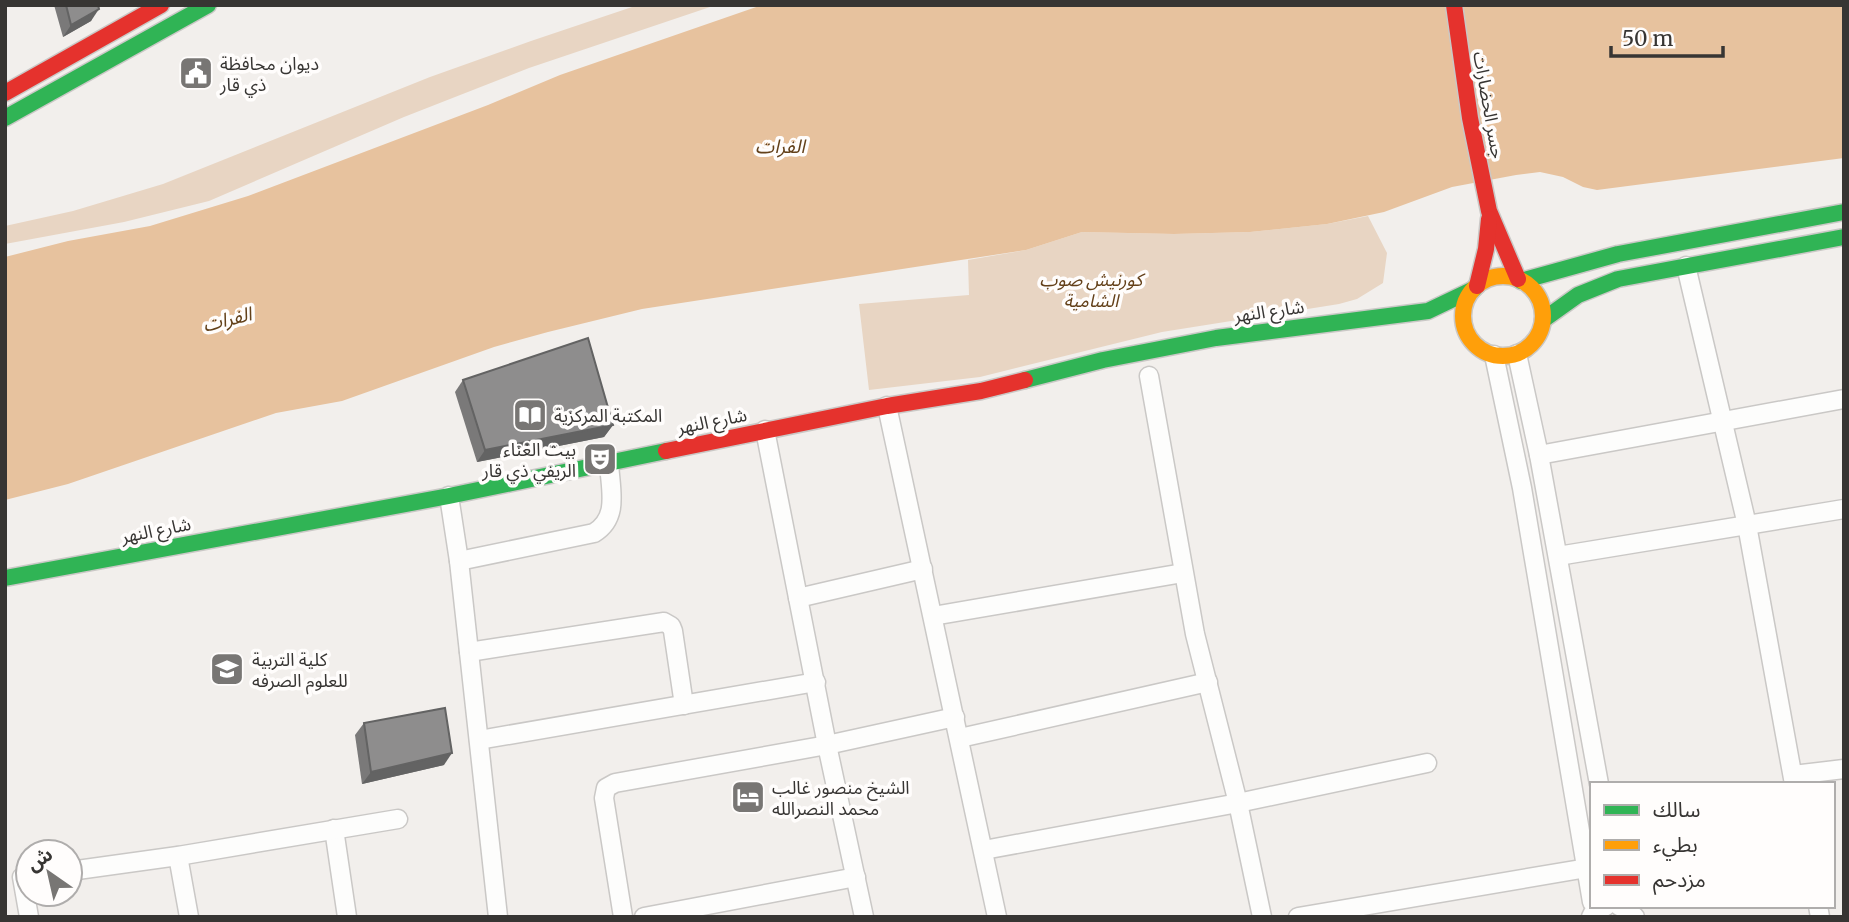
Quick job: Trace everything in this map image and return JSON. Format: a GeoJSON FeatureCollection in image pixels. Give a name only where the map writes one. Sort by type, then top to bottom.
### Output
{"type":"FeatureCollection","features":[{"type":"Feature","properties":{"kind":"main road"},"geometry":{"type":"LineString","coordinates":[[5,93],[160,5]]}},
{"type":"Feature","properties":{"kind":"main road"},"geometry":{"type":"LineString","coordinates":[[5,118],[208,5]]}},
{"type":"Feature","properties":{"kind":"main road","name":"جسر الحضارات"},"geometry":{"type":"LineString","coordinates":[[1454,5],[1470,118],[1489,211]]}},
{"type":"Feature","properties":{"kind":"main road"},"geometry":{"type":"LineString","coordinates":[[1438,318],[1480,349],[1494,355],[1517,354],[1535,341],[1543,320],[1540,300],[1532,289],[1520,280],[1489,211]]}},
{"type":"Feature","properties":{"kind":"main road"},"geometry":{"type":"LineString","coordinates":[[1469,339],[1463,313],[1475,287],[1486,249],[1489,211]]}},
{"type":"Feature","properties":{"kind":"main road"},"geometry":{"type":"LineString","coordinates":[[1475,287],[1497,277],[1520,280],[1618,254],[1844,212]]}},
{"type":"Feature","properties":{"kind":"main road"},"geometry":{"type":"LineString","coordinates":[[1543,320],[1572,298],[1604,283],[1844,237]]}},
{"type":"Feature","properties":{"kind":"main road","name":"شارع النهر"},"geometry":{"type":"LineString","coordinates":[[5,578],[449,496],[765,430],[981,391],[1103,360],[1216,338],[1438,318],[1475,287]]}},
{"type":"Feature","properties":{"kind":"street"},"geometry":{"type":"LineString","coordinates":[[1686,266],[1747,525],[1794,780],[1844,769]]}},
{"type":"Feature","properties":{"kind":"street"},"geometry":{"type":"LineString","coordinates":[[1517,354],[1539,455],[1599,782]]}},
{"type":"Feature","properties":{"kind":"street"},"geometry":{"type":"LineString","coordinates":[[1494,355],[1522,488],[1590,883]]}},
{"type":"Feature","properties":{"kind":"street"},"geometry":{"type":"LineString","coordinates":[[1149,376],[1183,573],[1238,803],[1262,917]]}},
{"type":"Feature","properties":{"kind":"street"},"geometry":{"type":"LineString","coordinates":[[1539,455],[1844,399]]}},
{"type":"Feature","properties":{"kind":"street"},"geometry":{"type":"LineString","coordinates":[[887,406],[997,917]]}},
{"type":"Feature","properties":{"kind":"street"},"geometry":{"type":"LineString","coordinates":[[765,430],[864,917]]}},
{"type":"Feature","properties":{"kind":"street"},"geometry":{"type":"LineString","coordinates":[[459,561],[594,533],[610,518],[609,462]]}},
{"type":"Feature","properties":{"kind":"street"},"geometry":{"type":"LineString","coordinates":[[449,496],[459,561],[498,917]]}},
{"type":"Feature","properties":{"kind":"street"},"geometry":{"type":"LineString","coordinates":[[1558,556],[1844,509]]}},
{"type":"Feature","properties":{"kind":"street"},"geometry":{"type":"LineString","coordinates":[[798,598],[923,569]]}},
{"type":"Feature","properties":{"kind":"street"},"geometry":{"type":"LineString","coordinates":[[933,616],[1183,573]]}},
{"type":"Feature","properties":{"kind":"street"},"geometry":{"type":"LineString","coordinates":[[469,652],[664,622],[673,631],[684,705]]}},
{"type":"Feature","properties":{"kind":"street"},"geometry":{"type":"LineString","coordinates":[[479,740],[816,682]]}},
{"type":"Feature","properties":{"kind":"street"},"geometry":{"type":"LineString","coordinates":[[960,738],[1208,682]]}},
{"type":"Feature","properties":{"kind":"street"},"geometry":{"type":"LineString","coordinates":[[623,917],[604,798],[607,788],[615,783],[827,744],[955,717]]}},
{"type":"Feature","properties":{"kind":"street"},"geometry":{"type":"LineString","coordinates":[[984,849],[1238,803],[1427,763]]}},
{"type":"Feature","properties":{"kind":"street"},"geometry":{"type":"LineString","coordinates":[[84,869],[398,819]]}},
{"type":"Feature","properties":{"kind":"street"},"geometry":{"type":"LineString","coordinates":[[334,829],[347,917]]}},
{"type":"Feature","properties":{"kind":"street"},"geometry":{"type":"LineString","coordinates":[[178,856],[189,917]]}},
{"type":"Feature","properties":{"kind":"street"},"geometry":{"type":"LineString","coordinates":[[1298,917],[1587,868]]}},
{"type":"Feature","properties":{"kind":"street"},"geometry":{"type":"LineString","coordinates":[[644,917],[856,877]]}},
{"type":"Feature","properties":{"kind":"green space"},"geometry":{"type":"Polygon","coordinates":[[[638,5],[713,6],[529,68],[404,117],[209,201],[124,222],[5,244],[5,226],[73,211],[163,184],[430,77],[638,5]]]}},
{"type":"Feature","properties":{"kind":"green space","name":"كورنيش صوب الشامية"},"geometry":{"type":"Polygon","coordinates":[[[1368,216],[1387,253],[1383,283],[1357,299],[1162,332],[980,377],[869,390],[859,304],[969,295],[968,260],[1026,250],[1082,232],[1250,232],[1327,224],[1368,216]]]}},
{"type":"Feature","properties":{"kind":"water","name":"الفرات"},"geometry":{"type":"Polygon","coordinates":[[[762,5],[1844,5],[1844,158],[1597,190],[1583,187],[1563,177],[1540,172],[1516,175],[1452,187],[1384,212],[1327,224],[1250,232],[1082,232],[1026,250],[642,309],[494,347],[342,401],[276,413],[68,484],[5,500],[5,257],[68,241],[150,226],[248,196],[560,75],[762,5]]]}},
{"type":"Feature","properties":{"kind":"building"},"geometry":{"type":"Polygon","coordinates":[[[66,5],[98,5],[99,9],[71,25],[66,5]]]}},
{"type":"Feature","properties":{"kind":"building","name":"المكتبة المركزية"},"geometry":{"type":"Polygon","coordinates":[[[588,338],[613,425],[485,450],[463,380],[588,338]]]}},
{"type":"Feature","properties":{"kind":"building"},"geometry":{"type":"Polygon","coordinates":[[[445,708],[452,753],[371,772],[364,723],[445,708]]]}},
{"type":"Feature","properties":{"kind":"traffic: fast"},"geometry":{"type":"LineString","coordinates":[[5,118],[208,5]]}},
{"type":"Feature","properties":{"kind":"traffic: fast"},"geometry":{"type":"LineString","coordinates":[[1521,281],[1618,254],[1844,212]]}},
{"type":"Feature","properties":{"kind":"traffic: fast"},"geometry":{"type":"LineString","coordinates":[[1543,320],[1578,295],[1618,279],[1844,237]]}},
{"type":"Feature","properties":{"kind":"traffic: fast"},"geometry":{"type":"LineString","coordinates":[[1025,380],[1103,360],[1216,338],[1428,311],[1474,289]]}},
{"type":"Feature","properties":{"kind":"traffic: fast"},"geometry":{"type":"LineString","coordinates":[[5,578],[449,496],[666,451]]}},
{"type":"Feature","properties":{"kind":"traffic: slow"},"geometry":{"type":"LineString","coordinates":[[1503,276],[1518,279],[1531,288],[1540,301],[1543,316],[1540,331],[1531,344],[1518,353],[1503,356],[1488,353],[1475,344],[1466,331],[1463,316],[1466,301],[1475,288],[1488,279],[1503,276]]}},
{"type":"Feature","properties":{"kind":"traffic: jam"},"geometry":{"type":"LineString","coordinates":[[5,93],[161,5]]}},
{"type":"Feature","properties":{"kind":"traffic: jam"},"geometry":{"type":"LineString","coordinates":[[1454,5],[1470,118],[1489,211],[1518,279]]}},
{"type":"Feature","properties":{"kind":"traffic: jam"},"geometry":{"type":"LineString","coordinates":[[1477,286],[1486,249],[1489,219]]}},
{"type":"Feature","properties":{"kind":"traffic: jam"},"geometry":{"type":"LineString","coordinates":[[666,451],[887,406],[981,391],[1025,380]]}},
{"type":"Feature","properties":{"kind":"place","name":"ديوان محافظة ذي قار"},"geometry":{"type":"Point","coordinates":[196,73]}},
{"type":"Feature","properties":{"kind":"place","name":"المكتبة المركزية"},"geometry":{"type":"Point","coordinates":[530,415]}},
{"type":"Feature","properties":{"kind":"place","name":"بيت الغناء الريفي ذي قار"},"geometry":{"type":"Point","coordinates":[600,459]}},
{"type":"Feature","properties":{"kind":"place","name":"كلية التربية للعلوم الصرفه"},"geometry":{"type":"Point","coordinates":[227,669]}},
{"type":"Feature","properties":{"kind":"place","name":"الشيخ منصور غالب محمد النصرالله"},"geometry":{"type":"Point","coordinates":[748,797]}}]}
